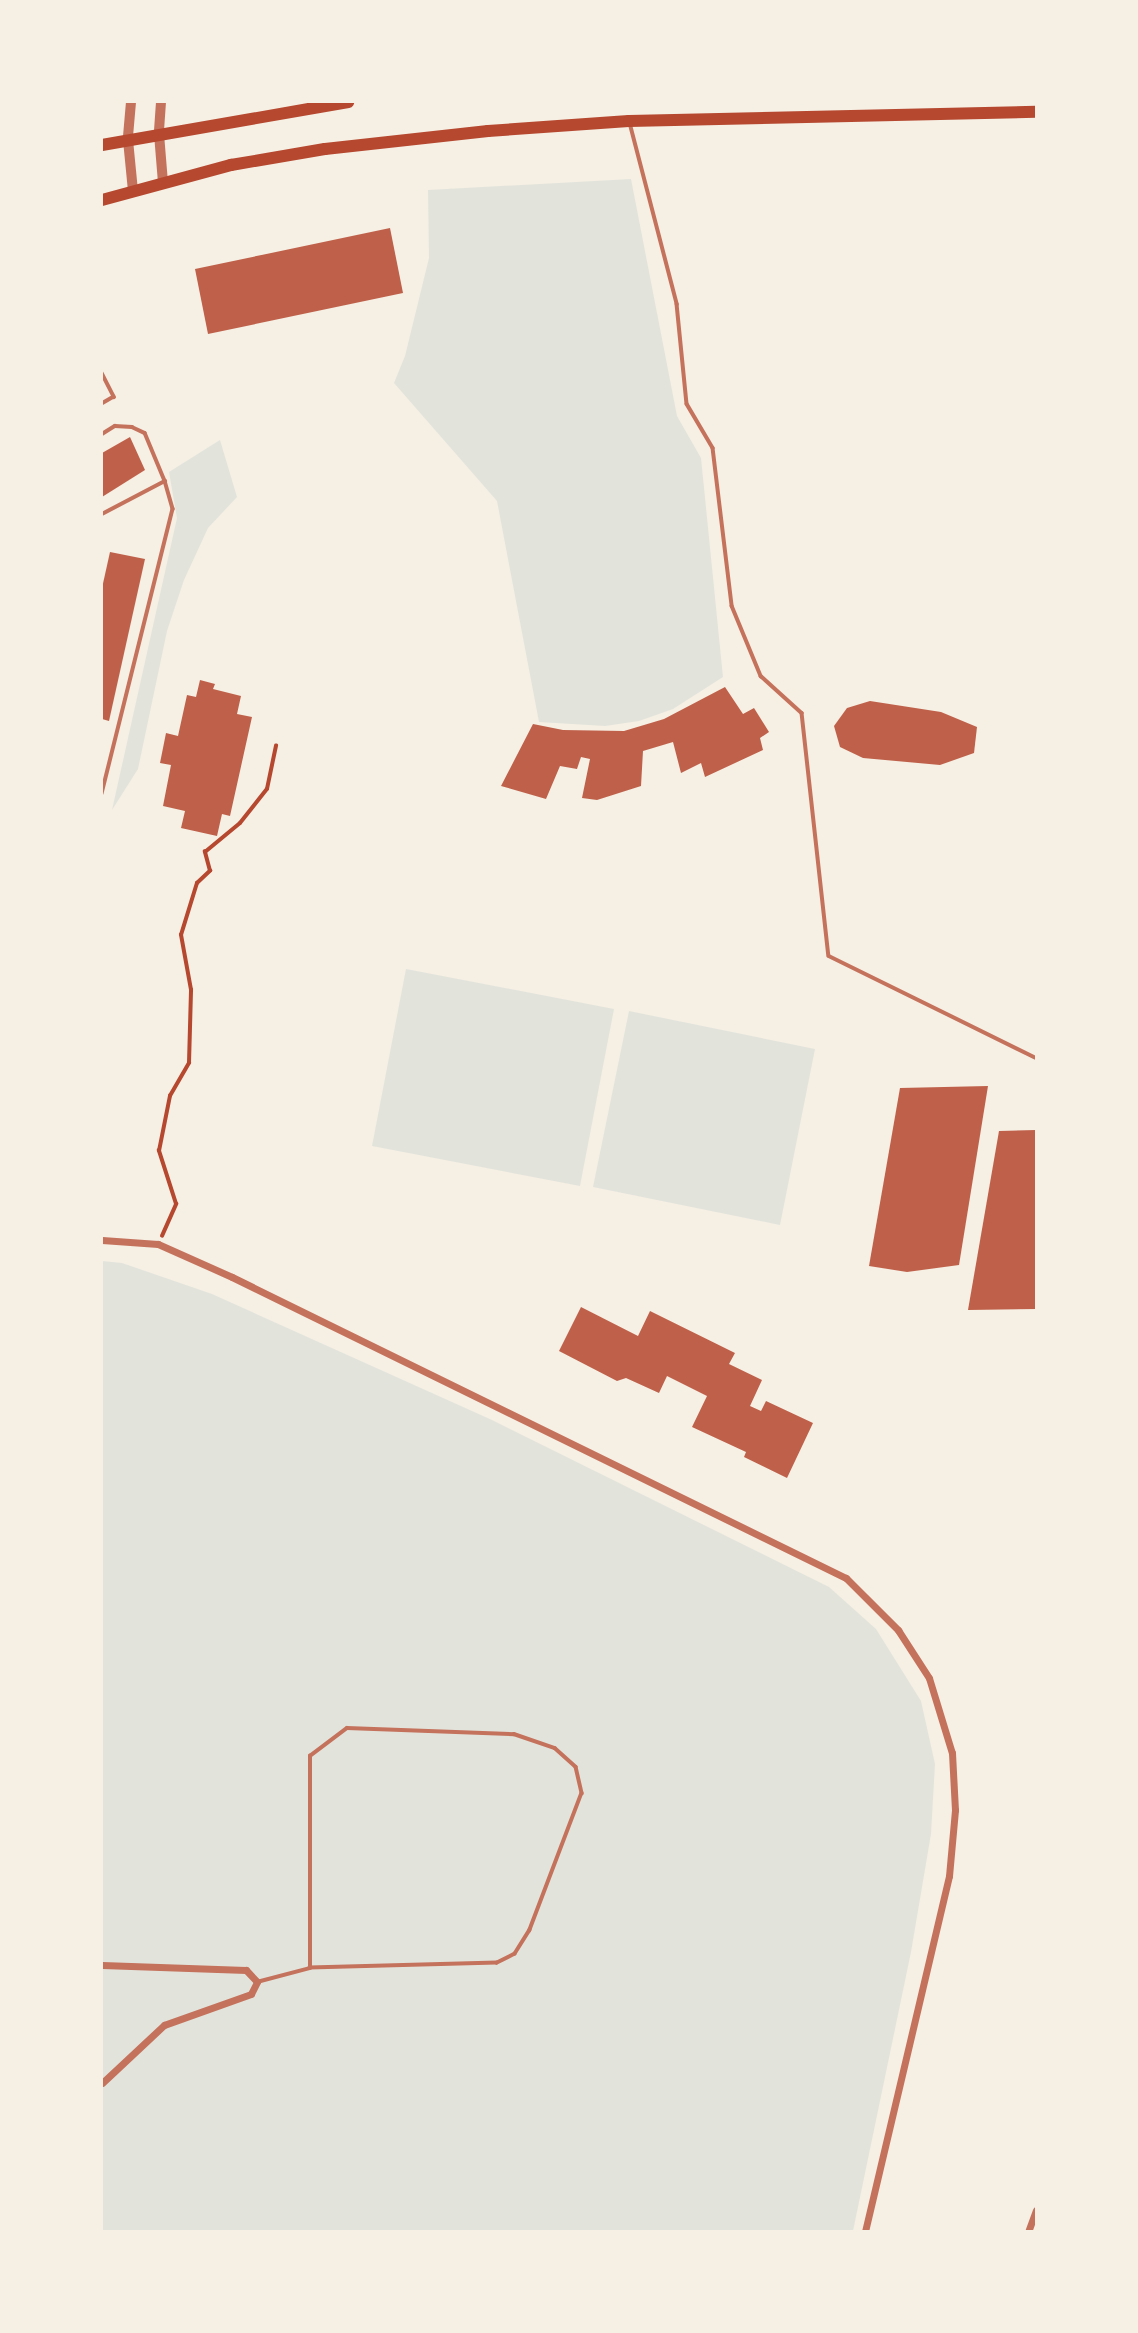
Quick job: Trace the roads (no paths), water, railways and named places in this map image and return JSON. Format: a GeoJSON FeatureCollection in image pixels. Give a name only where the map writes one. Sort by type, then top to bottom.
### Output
{"type":"FeatureCollection","features":[{"type":"Feature","properties":{"kind":"main road"},"geometry":{"type":"LineString","coordinates":[[102,145],[348,102]]}},
{"type":"Feature","properties":{"kind":"main road"},"geometry":{"type":"LineString","coordinates":[[102,200],[231,165],[325,149],[488,131],[629,121],[1037,112]]}},
{"type":"Feature","properties":{"kind":"street"},"geometry":{"type":"LineString","coordinates":[[131,102],[128,140],[133,191]]}},
{"type":"Feature","properties":{"kind":"street"},"geometry":{"type":"LineString","coordinates":[[161,102],[159,134],[163,183]]}},
{"type":"Feature","properties":{"kind":"street"},"geometry":{"type":"LineString","coordinates":[[102,1240],[158,1244],[232,1277],[846,1578],[898,1630],[929,1678],[952,1753],[956,1810],[948,1876],[865,2231]]}},
{"type":"Feature","properties":{"kind":"street"},"geometry":{"type":"LineString","coordinates":[[102,1965],[246,1970],[257,1982],[250,1994],[164,2025],[102,2083]]}},
{"type":"Feature","properties":{"kind":"street"},"geometry":{"type":"LineString","coordinates":[[1028,2231],[1037,2210]]}},
{"type":"Feature","properties":{"kind":"lane"},"geometry":{"type":"LineString","coordinates":[[629,121],[677,304],[687,404],[713,448],[732,606],[761,676],[802,713],[829,956],[1037,1058]]}},
{"type":"Feature","properties":{"kind":"lane"},"geometry":{"type":"LineString","coordinates":[[102,373],[114,397],[102,404]]}},
{"type":"Feature","properties":{"kind":"lane"},"geometry":{"type":"LineString","coordinates":[[102,434],[115,426],[132,427],[145,433],[165,481],[173,509],[102,793]]}},
{"type":"Feature","properties":{"kind":"lane"},"geometry":{"type":"LineString","coordinates":[[102,513],[165,481]]}},
{"type":"Feature","properties":{"kind":"lane"},"geometry":{"type":"LineString","coordinates":[[257,1982],[310,1968],[497,1963],[515,1954],[530,1930],[582,1793],[576,1767],[555,1748],[514,1734],[347,1728],[310,1756],[310,1968]]}}]}
